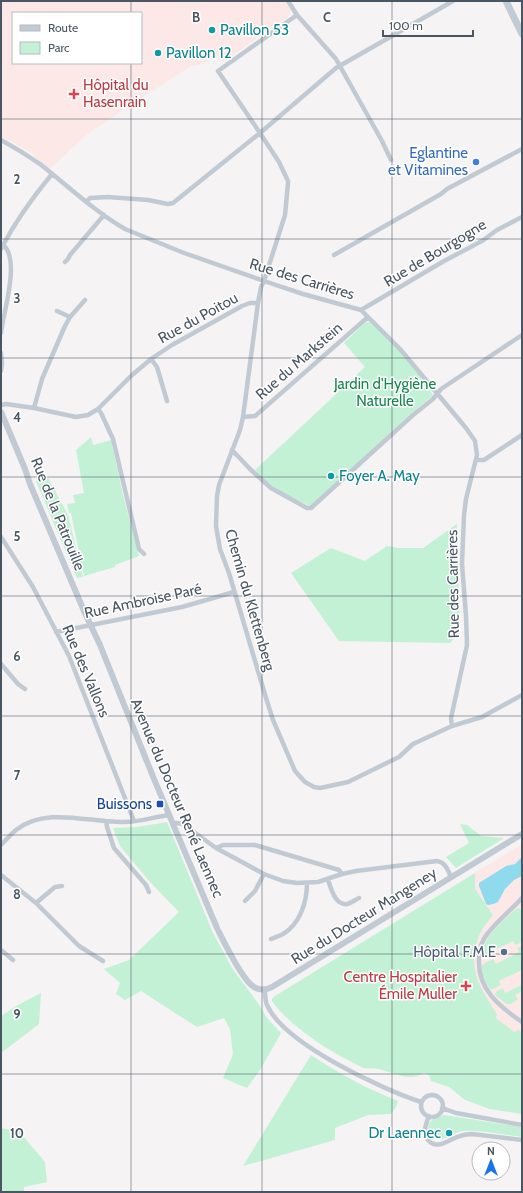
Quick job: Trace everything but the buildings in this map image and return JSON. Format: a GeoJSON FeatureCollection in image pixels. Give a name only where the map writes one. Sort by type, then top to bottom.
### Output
{"type":"FeatureCollection","features":[{"type":"Feature","properties":{"kind":"main road"},"geometry":{"type":"LineString","coordinates":[[506,1],[522,34]]}},
{"type":"Feature","properties":{"kind":"street"},"geometry":{"type":"LineString","coordinates":[[288,1],[297,15],[336,59],[391,160]]}},
{"type":"Feature","properties":{"kind":"street"},"geometry":{"type":"LineString","coordinates":[[86,202],[90,198],[108,197],[148,200],[168,204],[174,203],[340,66],[453,1]]}},
{"type":"Feature","properties":{"kind":"street","name":"Chemin du Klettenberg"},"geometry":{"type":"LineString","coordinates":[[297,15],[218,71],[260,133],[288,180],[286,215],[261,287],[243,417],[240,430],[219,485],[217,496],[216,526],[219,544],[266,698],[295,771],[305,782],[314,787],[320,788],[348,782],[399,757],[413,744],[452,726],[482,717],[522,695]]}},
{"type":"Feature","properties":{"kind":"street","name":"Rue des Carrières"},"geometry":{"type":"LineString","coordinates":[[1,140],[26,154],[86,202],[125,229],[184,253],[264,281],[361,310],[400,349],[466,428],[475,441],[477,451],[466,499],[464,515],[462,564],[466,616],[466,645],[451,718],[452,726]]}},
{"type":"Feature","properties":{"kind":"street"},"geometry":{"type":"LineString","coordinates":[[334,255],[441,194],[447,189],[522,149]]}},
{"type":"Feature","properties":{"kind":"street"},"geometry":{"type":"LineString","coordinates":[[1,333],[11,278],[9,254],[5,246],[2,247],[17,222],[52,174]]}},
{"type":"Feature","properties":{"kind":"street"},"geometry":{"type":"LineString","coordinates":[[65,262],[104,215]]}},
{"type":"Feature","properties":{"kind":"street","name":"Rue de Bourgogne"},"geometry":{"type":"LineString","coordinates":[[361,310],[444,261],[482,241],[497,230],[522,217]]}},
{"type":"Feature","properties":{"kind":"street"},"geometry":{"type":"LineString","coordinates":[[34,408],[42,379],[70,317],[85,300]]}},
{"type":"Feature","properties":{"kind":"street","name":"Rue du Poitou"},"geometry":{"type":"LineString","coordinates":[[1,405],[6,404],[34,408],[76,417],[88,415],[98,409],[131,376],[151,359],[172,344],[242,306],[250,303],[258,303]]}},
{"type":"Feature","properties":{"kind":"street"},"geometry":{"type":"LineString","coordinates":[[57,311],[70,317]]}},
{"type":"Feature","properties":{"kind":"street","name":"Rue du Markstein"},"geometry":{"type":"LineString","coordinates":[[243,417],[255,416],[368,317]]}},
{"type":"Feature","properties":{"kind":"street"},"geometry":{"type":"LineString","coordinates":[[232,450],[271,488],[307,508],[311,508],[441,389],[522,335]]}},
{"type":"Feature","properties":{"kind":"street"},"geometry":{"type":"LineString","coordinates":[[1,354],[1,371]]}},
{"type":"Feature","properties":{"kind":"street","name":"Rue du Poitou"},"geometry":{"type":"LineString","coordinates":[[151,359],[157,367],[167,401]]}},
{"type":"Feature","properties":{"kind":"street"},"geometry":{"type":"LineString","coordinates":[[98,409],[113,439],[139,549],[144,554]]}},
{"type":"Feature","properties":{"kind":"street","name":"Rue de la Patrouille"},"geometry":{"type":"LineString","coordinates":[[1,412],[91,626]]}},
{"type":"Feature","properties":{"kind":"street"},"geometry":{"type":"LineString","coordinates":[[476,460],[484,460],[522,435]]}},
{"type":"Feature","properties":{"kind":"street","name":"Rue des Vallons"},"geometry":{"type":"LineString","coordinates":[[1,537],[33,587],[69,656],[134,821]]}},
{"type":"Feature","properties":{"kind":"street","name":"Rue Ambroise Paré"},"geometry":{"type":"LineString","coordinates":[[56,632],[182,607],[234,592]]}},
{"type":"Feature","properties":{"kind":"street","name":"Avenue du Docteur René Laennec"},"geometry":{"type":"LineString","coordinates":[[91,626],[217,928],[228,951],[244,977],[257,989],[264,990]]}},
{"type":"Feature","properties":{"kind":"street"},"geometry":{"type":"LineString","coordinates":[[1,664],[18,684],[25,689]]}},
{"type":"Feature","properties":{"kind":"street"},"geometry":{"type":"LineString","coordinates":[[1,845],[16,830],[25,824],[41,818],[72,817],[106,821],[134,821],[169,815]]}},
{"type":"Feature","properties":{"kind":"street"},"geometry":{"type":"LineString","coordinates":[[106,821],[114,848],[146,886],[149,892]]}},
{"type":"Feature","properties":{"kind":"street"},"geometry":{"type":"LineString","coordinates":[[173,824],[183,824],[216,848],[264,874],[283,881],[307,883],[318,882],[356,871],[437,861],[445,865],[451,877]]}},
{"type":"Feature","properties":{"kind":"street","name":"Rue du Docteur Mangeney"},"geometry":{"type":"LineString","coordinates":[[264,990],[272,987],[522,834]]}},
{"type":"Feature","properties":{"kind":"street"},"geometry":{"type":"LineString","coordinates":[[216,848],[223,844],[255,845],[339,870],[342,874]]}},
{"type":"Feature","properties":{"kind":"street"},"geometry":{"type":"LineString","coordinates":[[244,901],[255,891],[264,874]]}},
{"type":"Feature","properties":{"kind":"street"},"geometry":{"type":"LineString","coordinates":[[1,875],[36,903],[79,946],[103,961]]}},
{"type":"Feature","properties":{"kind":"street"},"geometry":{"type":"LineString","coordinates":[[328,880],[336,899],[339,902],[348,904],[359,898]]}},
{"type":"Feature","properties":{"kind":"street"},"geometry":{"type":"LineString","coordinates":[[271,939],[284,934],[298,919],[305,905],[307,883]]}},
{"type":"Feature","properties":{"kind":"street"},"geometry":{"type":"LineString","coordinates":[[36,903],[54,887],[62,886]]}},
{"type":"Feature","properties":{"kind":"street"},"geometry":{"type":"LineString","coordinates":[[522,898],[487,934],[480,948],[479,961],[481,978],[489,993],[505,1010],[522,1022]]}},
{"type":"Feature","properties":{"kind":"street"},"geometry":{"type":"LineString","coordinates":[[1,950],[13,960]]}},
{"type":"Feature","properties":{"kind":"street"},"geometry":{"type":"LineString","coordinates":[[264,990],[266,1003],[271,1011],[297,1038],[342,1066],[384,1088],[421,1102]]}},
{"type":"Feature","properties":{"kind":"street"},"geometry":{"type":"LineString","coordinates":[[428,1096],[437,1096],[442,1104],[442,1108],[438,1114],[428,1116],[422,1111],[421,1102],[428,1096]]}},
{"type":"Feature","properties":{"kind":"street"},"geometry":{"type":"LineString","coordinates":[[442,1108],[456,1113],[522,1125]]}},
{"type":"Feature","properties":{"kind":"street"},"geometry":{"type":"LineString","coordinates":[[428,1116],[425,1128],[426,1137],[431,1143],[436,1145],[446,1143],[465,1134],[522,1140]]}},
{"type":"Feature","properties":{"kind":"shaded area","name":"Hôpital du Hasenrain"},"geometry":{"type":"Polygon","coordinates":[[[1,1],[284,1],[291,10],[288,17],[223,62],[216,56],[204,64],[191,66],[118,113],[85,136],[50,169],[35,157],[34,154],[1,136],[1,1]]]}},
{"type":"Feature","properties":{"kind":"shaded area","name":"Centre Hospitalier Émile Muller"},"geometry":{"type":"Polygon","coordinates":[[[522,844],[522,1091],[436,934],[474,915],[475,873],[522,844]]]}},
{"type":"Feature","properties":{"kind":"green space","name":"Jardin d'Hygiène Naturelle"},"geometry":{"type":"Polygon","coordinates":[[[366,322],[371,322],[396,348],[420,376],[433,395],[407,417],[311,506],[272,486],[255,470],[365,367],[344,343],[366,322]]]}},
{"type":"Feature","properties":{"kind":"green space"},"geometry":{"type":"Polygon","coordinates":[[[91,437],[93,445],[111,440],[123,495],[139,556],[115,565],[115,567],[84,576],[71,513],[69,513],[67,504],[75,503],[73,495],[84,493],[76,450],[91,437]]]}},
{"type":"Feature","properties":{"kind":"green space"},"geometry":{"type":"Polygon","coordinates":[[[47,476],[68,515],[83,577],[77,578],[36,481],[47,476]]]}},
{"type":"Feature","properties":{"kind":"green space"},"geometry":{"type":"Polygon","coordinates":[[[457,524],[460,632],[450,643],[339,641],[291,573],[331,548],[365,561],[387,546],[398,548],[423,548],[457,524]]]}},
{"type":"Feature","properties":{"kind":"green space"},"geometry":{"type":"Polygon","coordinates":[[[167,822],[213,933],[232,968],[267,1018],[281,1033],[260,1070],[247,1088],[223,1078],[233,1054],[230,1029],[224,1018],[197,1027],[141,991],[125,1000],[116,994],[120,983],[104,969],[129,960],[179,912],[150,882],[120,846],[113,828],[137,827],[167,822]]]}},
{"type":"Feature","properties":{"kind":"green space"},"geometry":{"type":"Polygon","coordinates":[[[460,824],[467,825],[481,836],[504,838],[456,868],[446,857],[469,843],[460,824]]]}},
{"type":"Feature","properties":{"kind":"green space"},"geometry":{"type":"Polygon","coordinates":[[[475,873],[475,889],[493,915],[482,929],[479,936],[475,950],[475,970],[481,987],[497,1014],[496,1018],[514,1032],[519,1030],[522,1032],[522,1114],[490,1109],[465,1100],[449,1087],[431,1081],[429,1075],[424,1073],[418,1076],[407,1077],[379,1069],[362,1067],[330,1050],[297,1027],[272,1001],[275,996],[475,873]]]}},
{"type":"Feature","properties":{"kind":"green space"},"geometry":{"type":"Polygon","coordinates":[[[518,908],[522,910],[522,942],[515,945],[513,941],[490,952],[491,957],[486,957],[484,955],[484,949],[489,936],[518,908]]]}},
{"type":"Feature","properties":{"kind":"green space"},"geometry":{"type":"Polygon","coordinates":[[[521,946],[522,970],[499,981],[501,985],[490,989],[483,975],[482,966],[493,959],[496,964],[519,952],[517,948],[521,946]]]}},
{"type":"Feature","properties":{"kind":"green space"},"geometry":{"type":"Polygon","coordinates":[[[522,985],[522,991],[515,995],[518,999],[511,1004],[507,1004],[495,995],[496,992],[503,988],[505,993],[522,985]]]}},
{"type":"Feature","properties":{"kind":"green space"},"geometry":{"type":"Polygon","coordinates":[[[41,993],[39,1024],[1,1053],[1,1016],[41,993]]]}},
{"type":"Feature","properties":{"kind":"green space"},"geometry":{"type":"Polygon","coordinates":[[[311,1055],[353,1080],[398,1101],[396,1107],[391,1114],[368,1115],[335,1128],[335,1140],[243,1166],[311,1055]]]}},
{"type":"Feature","properties":{"kind":"green space"},"geometry":{"type":"Polygon","coordinates":[[[444,1115],[522,1127],[522,1137],[485,1132],[463,1131],[443,1139],[436,1139],[430,1135],[428,1127],[429,1124],[433,1120],[444,1115]]]}},
{"type":"Feature","properties":{"kind":"green space"},"geometry":{"type":"Polygon","coordinates":[[[1,1127],[5,1129],[18,1130],[45,1162],[47,1182],[24,1187],[24,1192],[1,1192],[1,1127]]]}},
{"type":"Feature","properties":{"kind":"water"},"geometry":{"type":"Polygon","coordinates":[[[522,857],[522,876],[514,880],[505,889],[498,902],[488,905],[486,904],[479,883],[506,866],[515,864],[522,857]]]}},
{"type":"Feature","properties":{"kind":"place","name":"Pavillon 53"},"geometry":{"type":"Point","coordinates":[212,30]}},
{"type":"Feature","properties":{"kind":"place","name":"Pavillon 12"},"geometry":{"type":"Point","coordinates":[158,53]}},
{"type":"Feature","properties":{"kind":"place","name":"Hôpital du Hasenrain"},"geometry":{"type":"Point","coordinates":[74,94]}},
{"type":"Feature","properties":{"kind":"place","name":"Eglantine et Vitamines"},"geometry":{"type":"Point","coordinates":[476,162]}},
{"type":"Feature","properties":{"kind":"place","name":"Foyer A. May"},"geometry":{"type":"Point","coordinates":[331,476]}},
{"type":"Feature","properties":{"kind":"place","name":"Buissons"},"geometry":{"type":"Point","coordinates":[160,804]}},
{"type":"Feature","properties":{"kind":"place","name":"Hôpital F.M.E"},"geometry":{"type":"Point","coordinates":[504,952]}},
{"type":"Feature","properties":{"kind":"place","name":"Centre Hospitalier Émile Muller"},"geometry":{"type":"Point","coordinates":[466,986]}},
{"type":"Feature","properties":{"kind":"place","name":"Dr Laennec"},"geometry":{"type":"Point","coordinates":[449,1133]}}]}
